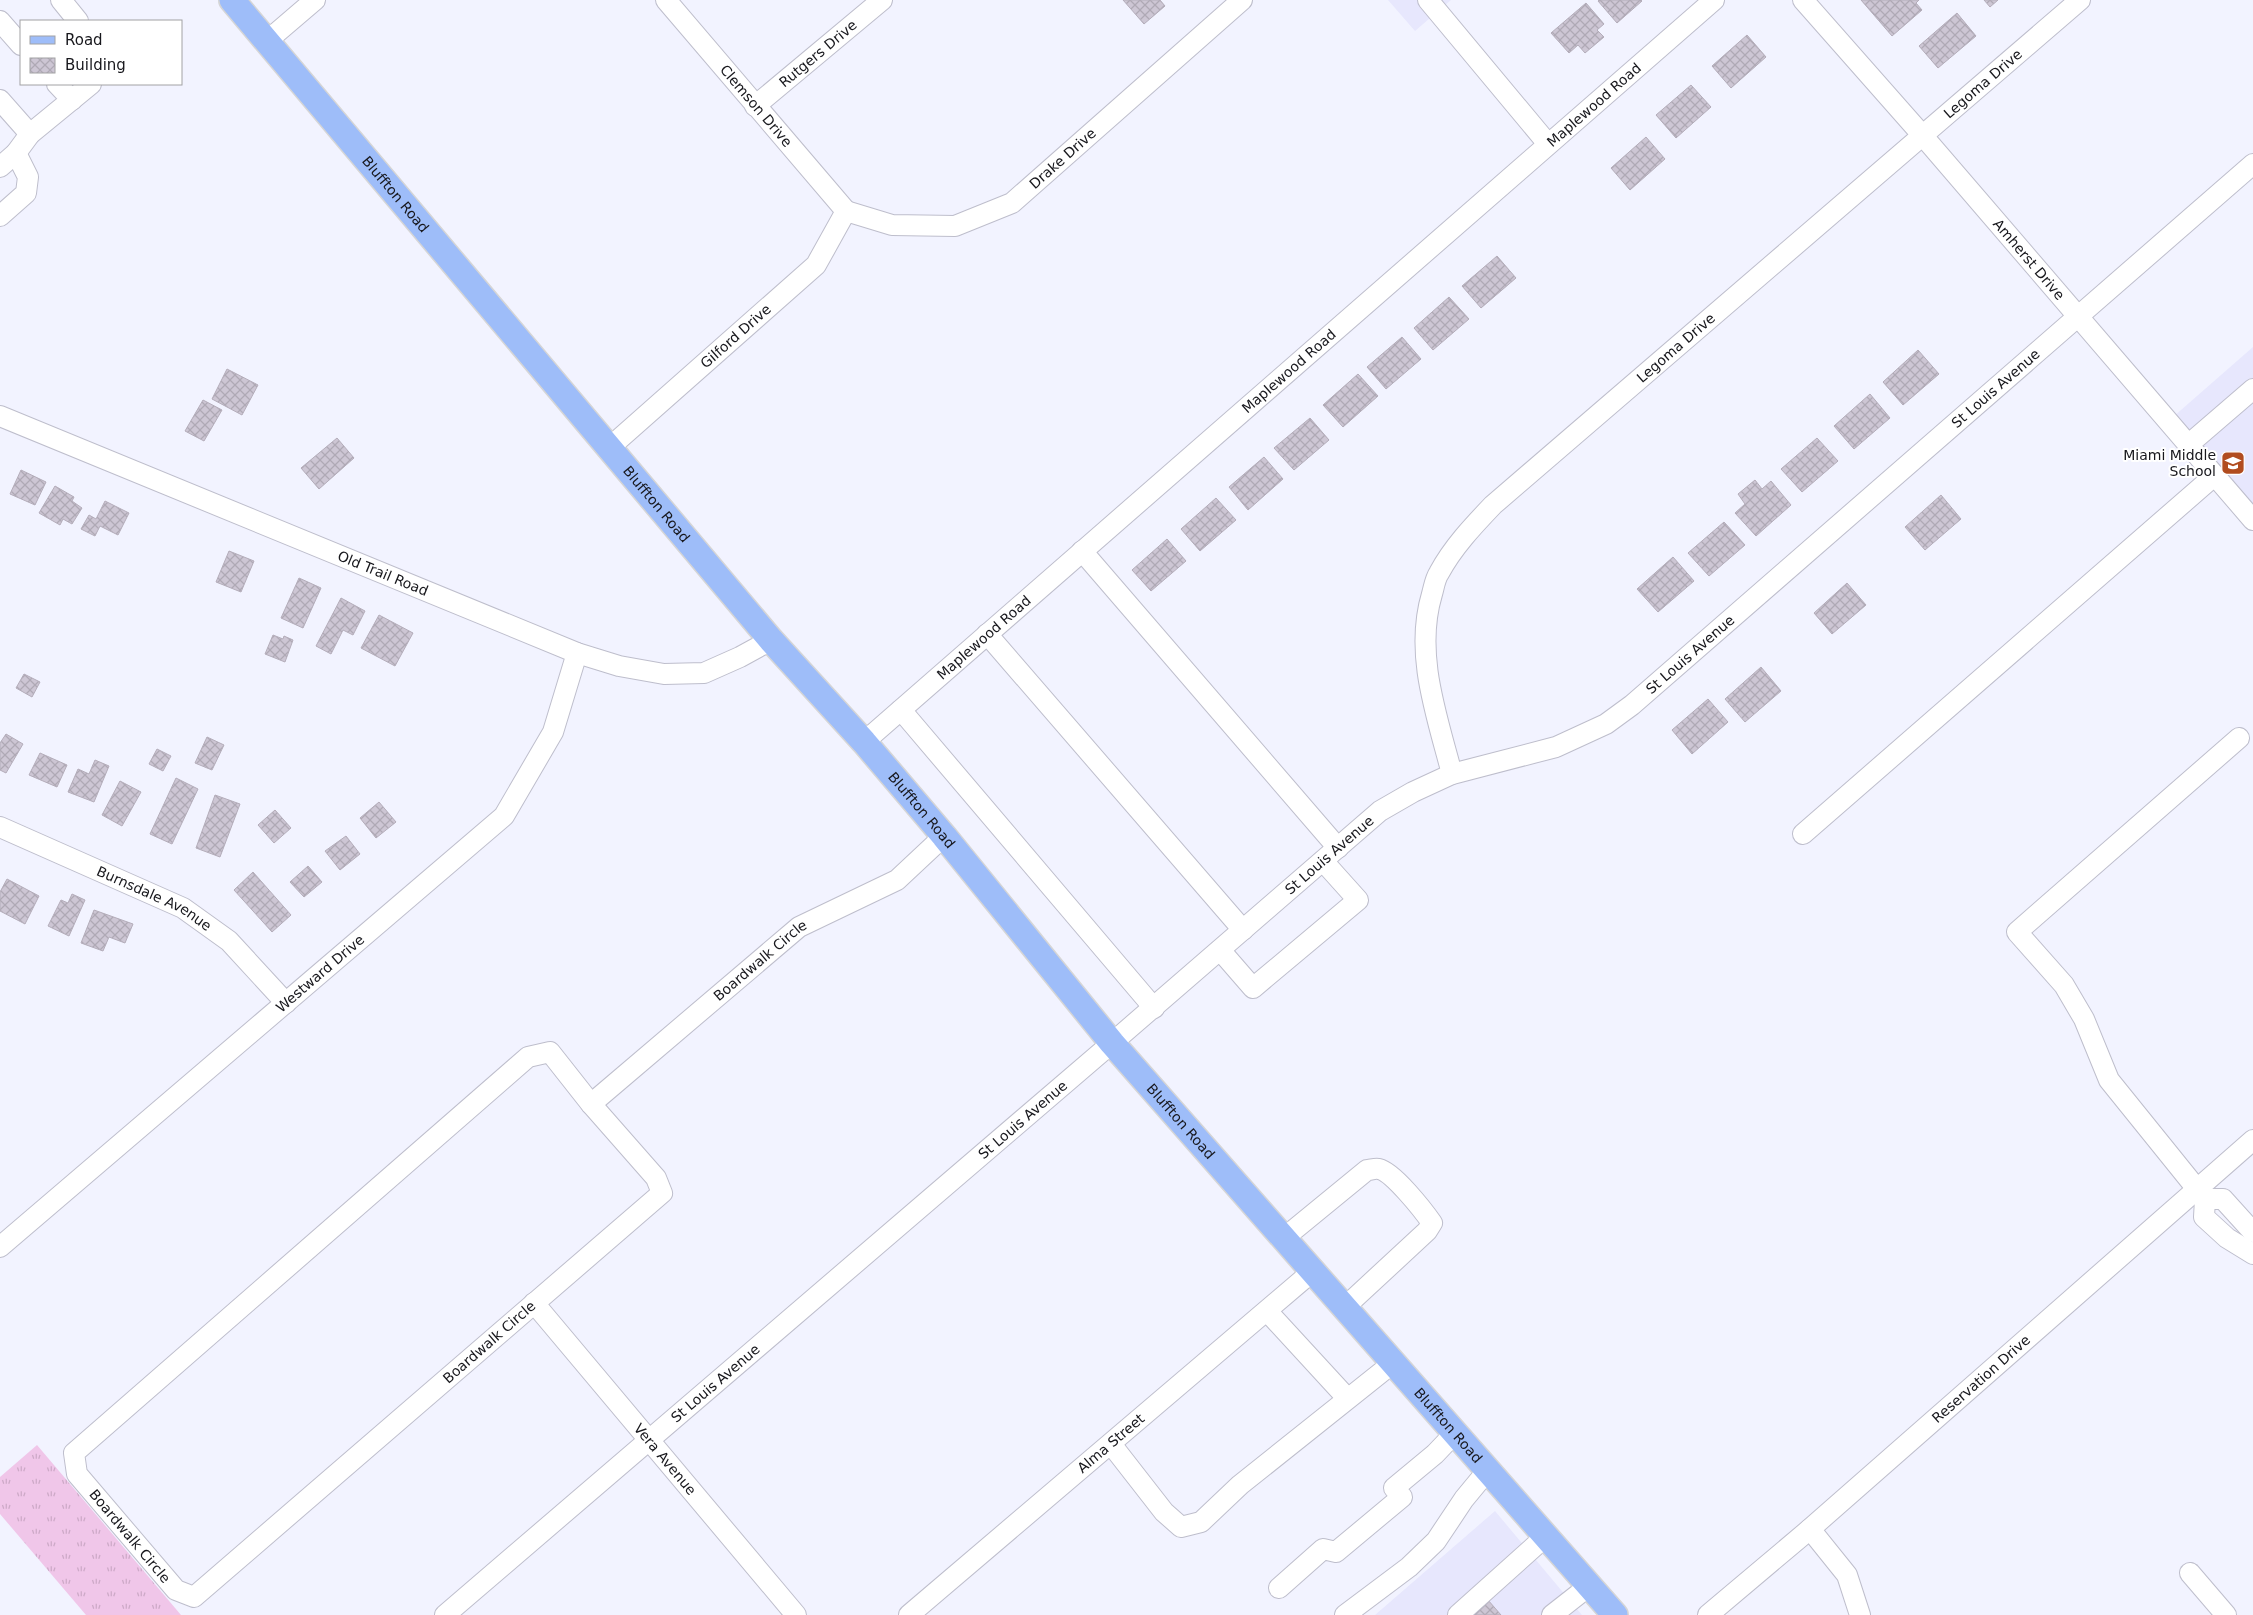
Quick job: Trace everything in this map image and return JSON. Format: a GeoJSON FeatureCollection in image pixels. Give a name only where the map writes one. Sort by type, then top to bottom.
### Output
{"type":"FeatureCollection","features":[{"type":"Feature","properties":{"kind":"main road","name":"Bluffton Road"},"geometry":{"type":"LineString","coordinates":[[232,0],[771,640],[864,742],[944,836],[1112,1043],[1615,1615]]}},
{"type":"Feature","properties":{"kind":"street"},"geometry":{"type":"LineString","coordinates":[[60,0],[77,20]]}},
{"type":"Feature","properties":{"kind":"street"},"geometry":{"type":"LineString","coordinates":[[267,41],[315,0]]}},
{"type":"Feature","properties":{"kind":"street","name":"Clemson Drive"},"geometry":{"type":"LineString","coordinates":[[666,0],[846,211]]}},
{"type":"Feature","properties":{"kind":"street","name":"Rutgers Drive"},"geometry":{"type":"LineString","coordinates":[[755,106],[882,0]]}},
{"type":"Feature","properties":{"kind":"street"},"geometry":{"type":"LineString","coordinates":[[1428,0],[1548,144]]}},
{"type":"Feature","properties":{"kind":"street","name":"Maplewood Road"},"geometry":{"type":"LineString","coordinates":[[864,742],[1714,0]]}},
{"type":"Feature","properties":{"kind":"street","name":"Amherst Drive"},"geometry":{"type":"LineString","coordinates":[[1804,0],[1924,136],[2077,317],[2253,520]]}},
{"type":"Feature","properties":{"kind":"street","name":"Legoma Drive"},"geometry":{"type":"LineString","coordinates":[[1452,774],[1432,698],[1425,649],[1427,610],[1438,574],[1458,542],[1494,504],[2080,0]]}},
{"type":"Feature","properties":{"kind":"street","name":"Drake Drive"},"geometry":{"type":"LineString","coordinates":[[846,211],[892,225],[955,226],[1012,203],[1233,3]]}},
{"type":"Feature","properties":{"kind":"street"},"geometry":{"type":"LineString","coordinates":[[0,20],[20,43]]}},
{"type":"Feature","properties":{"kind":"street"},"geometry":{"type":"LineString","coordinates":[[58,85],[72,100]]}},
{"type":"Feature","properties":{"kind":"street"},"geometry":{"type":"LineString","coordinates":[[0,167],[16,154],[30,134],[90,85]]}},
{"type":"Feature","properties":{"kind":"street"},"geometry":{"type":"LineString","coordinates":[[0,100],[30,134]]}},
{"type":"Feature","properties":{"kind":"street"},"geometry":{"type":"LineString","coordinates":[[0,216],[26,193],[28,177],[16,154]]}},
{"type":"Feature","properties":{"kind":"street","name":"St Louis Avenue"},"geometry":{"type":"LineString","coordinates":[[445,1615],[1154,1008],[1380,811],[1412,792],[1452,774],[1556,747],[1606,724],[1632,705],[2253,164]]}},
{"type":"Feature","properties":{"kind":"street","name":"Gilford Drive"},"geometry":{"type":"LineString","coordinates":[[609,448],[816,265],[846,211]]}},
{"type":"Feature","properties":{"kind":"street"},"geometry":{"type":"LineString","coordinates":[[2188,445],[2253,389]]}},
{"type":"Feature","properties":{"kind":"street","name":"Old Trail Road"},"geometry":{"type":"LineString","coordinates":[[0,416],[576,653],[619,666],[664,674],[704,672],[740,657],[771,640]]}},
{"type":"Feature","properties":{"kind":"street"},"geometry":{"type":"LineString","coordinates":[[1803,834],[2214,476]]}},
{"type":"Feature","properties":{"kind":"street"},"geometry":{"type":"LineString","coordinates":[[1082,551],[1331,854],[1358,900],[1253,988],[1220,950]]}},
{"type":"Feature","properties":{"kind":"street"},"geometry":{"type":"LineString","coordinates":[[987,634],[1243,930]]}},
{"type":"Feature","properties":{"kind":"street","name":"Westward Drive"},"geometry":{"type":"LineString","coordinates":[[0,1247],[504,816],[553,732],[576,653]]}},
{"type":"Feature","properties":{"kind":"street"},"geometry":{"type":"LineString","coordinates":[[901,710],[1154,1008]]}},
{"type":"Feature","properties":{"kind":"street"},"geometry":{"type":"LineString","coordinates":[[2239,738],[2017,932],[2064,985],[2084,1020],[2109,1080],[2201,1194],[2204,1217],[2227,1238],[2253,1254]]}},
{"type":"Feature","properties":{"kind":"street","name":"Burnsdale Avenue"},"geometry":{"type":"LineString","coordinates":[[0,827],[183,908],[229,941],[286,1003]]}},
{"type":"Feature","properties":{"kind":"street","name":"Boardwalk Circle"},"geometry":{"type":"LineString","coordinates":[[590,1104],[799,927],[897,880],[944,836]]}},
{"type":"Feature","properties":{"kind":"street","name":"Boardwalk Circle"},"geometry":{"type":"LineString","coordinates":[[550,1052],[590,1104],[656,1178],[662,1193],[194,1597],[176,1590],[77,1474],[74,1454],[528,1057],[550,1052]]}},
{"type":"Feature","properties":{"kind":"street","name":"Reservation Drive"},"geometry":{"type":"LineString","coordinates":[[1708,1615],[2201,1194],[2253,1140]]}},
{"type":"Feature","properties":{"kind":"street"},"geometry":{"type":"LineString","coordinates":[[1284,1238],[1367,1170],[1378,1168],[1387,1173],[1424,1213],[1432,1223],[1426,1231],[1345,1307]]}},
{"type":"Feature","properties":{"kind":"street"},"geometry":{"type":"LineString","coordinates":[[2201,1194],[2223,1198],[2253,1232]]}},
{"type":"Feature","properties":{"kind":"street","name":"Alma Street"},"geometry":{"type":"LineString","coordinates":[[910,1615],[1313,1271]]}},
{"type":"Feature","properties":{"kind":"street","name":"Vera Avenue"},"geometry":{"type":"LineString","coordinates":[[534,1303],[796,1615]]}},
{"type":"Feature","properties":{"kind":"street"},"geometry":{"type":"LineString","coordinates":[[1267,1311],[1347,1398]]}},
{"type":"Feature","properties":{"kind":"street"},"geometry":{"type":"LineString","coordinates":[[1111,1444],[1164,1512],[1181,1527],[1201,1522],[1240,1485],[1393,1363]]}},
{"type":"Feature","properties":{"kind":"street"},"geometry":{"type":"LineString","coordinates":[[1279,1588],[1324,1549],[1336,1552],[1402,1497],[1394,1488],[1434,1454],[1455,1433]]}},
{"type":"Feature","properties":{"kind":"street"},"geometry":{"type":"LineString","coordinates":[[1345,1615],[1409,1567],[1436,1542],[1464,1499],[1488,1470]]}},
{"type":"Feature","properties":{"kind":"street"},"geometry":{"type":"LineString","coordinates":[[1810,1529],[1847,1575],[1860,1615]]}},
{"type":"Feature","properties":{"kind":"street"},"geometry":{"type":"LineString","coordinates":[[1458,1615],[1546,1536]]}},
{"type":"Feature","properties":{"kind":"street"},"geometry":{"type":"LineString","coordinates":[[2190,1573],[2226,1615]]}},
{"type":"Feature","properties":{"kind":"street"},"geometry":{"type":"LineString","coordinates":[[1552,1615],[1589,1586]]}},
{"type":"Feature","properties":{"kind":"shaded area"},"geometry":{"type":"Polygon","coordinates":[[[1388,0],[1451,0],[1415,31],[1388,0]]]}},
{"type":"Feature","properties":{"kind":"shaded area","name":"Miami Middle School"},"geometry":{"type":"Polygon","coordinates":[[[2253,347],[2253,508],[2173,417],[2253,347]]]}},
{"type":"Feature","properties":{"kind":"shaded area"},"geometry":{"type":"Polygon","coordinates":[[[1495,1511],[1582,1615],[1375,1615],[1495,1511]]]}},
{"type":"Feature","properties":{"kind":"green space"},"geometry":{"type":"Polygon","coordinates":[[[37,1445],[181,1615],[86,1615],[0,1514],[0,1477],[37,1445]]]}},
{"type":"Feature","properties":{"kind":"building"},"geometry":{"type":"Polygon","coordinates":[[[1123,0],[1160,0],[1165,6],[1144,24],[1123,0]]]}},
{"type":"Feature","properties":{"kind":"building"},"geometry":{"type":"Polygon","coordinates":[[[1599,0],[1641,0],[1642,1],[1617,23],[1599,0]]]}},
{"type":"Feature","properties":{"kind":"building"},"geometry":{"type":"Polygon","coordinates":[[[1861,0],[1919,0],[1916,3],[1922,10],[1892,36],[1861,0]]]}},
{"type":"Feature","properties":{"kind":"building"},"geometry":{"type":"Polygon","coordinates":[[[1984,0],[1998,0],[1990,7],[1984,0]]]}},
{"type":"Feature","properties":{"kind":"building"},"geometry":{"type":"Polygon","coordinates":[[[1586,3],[1604,24],[1597,30],[1604,37],[1585,53],[1578,45],[1569,53],[1551,33],[1586,3]]]}},
{"type":"Feature","properties":{"kind":"building"},"geometry":{"type":"Polygon","coordinates":[[[1957,13],[1976,36],[1938,68],[1919,46],[1957,13]]]}},
{"type":"Feature","properties":{"kind":"building"},"geometry":{"type":"Polygon","coordinates":[[[1747,35],[1766,57],[1731,88],[1712,66],[1747,35]]]}},
{"type":"Feature","properties":{"kind":"building"},"geometry":{"type":"Polygon","coordinates":[[[1691,85],[1711,107],[1676,138],[1656,115],[1691,85]]]}},
{"type":"Feature","properties":{"kind":"building"},"geometry":{"type":"Polygon","coordinates":[[[1646,137],[1665,159],[1630,190],[1611,168],[1646,137]]]}},
{"type":"Feature","properties":{"kind":"building"},"geometry":{"type":"Polygon","coordinates":[[[1497,256],[1516,278],[1481,308],[1462,286],[1497,256]]]}},
{"type":"Feature","properties":{"kind":"building"},"geometry":{"type":"Polygon","coordinates":[[[1449,297],[1469,319],[1433,350],[1414,328],[1449,297]]]}},
{"type":"Feature","properties":{"kind":"building"},"geometry":{"type":"Polygon","coordinates":[[[1402,337],[1421,359],[1386,389],[1367,367],[1402,337]]]}},
{"type":"Feature","properties":{"kind":"building"},"geometry":{"type":"Polygon","coordinates":[[[1918,350],[1939,374],[1903,405],[1883,382],[1918,350]]]}},
{"type":"Feature","properties":{"kind":"building"},"geometry":{"type":"Polygon","coordinates":[[[227,369],[258,385],[242,415],[212,399],[227,369]]]}},
{"type":"Feature","properties":{"kind":"building"},"geometry":{"type":"Polygon","coordinates":[[[1358,374],[1378,396],[1343,427],[1323,405],[1358,374]]]}},
{"type":"Feature","properties":{"kind":"building"},"geometry":{"type":"Polygon","coordinates":[[[1870,394],[1890,418],[1854,449],[1834,426],[1870,394]]]}},
{"type":"Feature","properties":{"kind":"building"},"geometry":{"type":"Polygon","coordinates":[[[203,400],[222,410],[204,441],[185,431],[203,400]]]}},
{"type":"Feature","properties":{"kind":"building"},"geometry":{"type":"Polygon","coordinates":[[[1310,418],[1329,440],[1294,470],[1274,448],[1310,418]]]}},
{"type":"Feature","properties":{"kind":"building"},"geometry":{"type":"Polygon","coordinates":[[[337,438],[354,458],[319,489],[301,468],[337,438]]]}},
{"type":"Feature","properties":{"kind":"building"},"geometry":{"type":"Polygon","coordinates":[[[1817,438],[1838,461],[1802,492],[1781,469],[1817,438]]]}},
{"type":"Feature","properties":{"kind":"building"},"geometry":{"type":"Polygon","coordinates":[[[1264,457],[1283,479],[1248,510],[1229,487],[1264,457]]]}},
{"type":"Feature","properties":{"kind":"building"},"geometry":{"type":"Polygon","coordinates":[[[21,470],[46,482],[35,505],[10,494],[21,470]]]}},
{"type":"Feature","properties":{"kind":"building"},"geometry":{"type":"Polygon","coordinates":[[[1755,480],[1762,489],[1771,481],[1791,505],[1756,536],[1735,513],[1745,504],[1738,494],[1755,480]]]}},
{"type":"Feature","properties":{"kind":"building"},"geometry":{"type":"Polygon","coordinates":[[[55,486],[74,497],[72,501],[82,508],[72,524],[63,519],[60,525],[39,513],[55,486]]]}},
{"type":"Feature","properties":{"kind":"building"},"geometry":{"type":"Polygon","coordinates":[[[1941,495],[1961,519],[1925,550],[1905,527],[1941,495]]]}},
{"type":"Feature","properties":{"kind":"building"},"geometry":{"type":"Polygon","coordinates":[[[1216,498],[1236,520],[1200,551],[1181,529],[1216,498]]]}},
{"type":"Feature","properties":{"kind":"building"},"geometry":{"type":"Polygon","coordinates":[[[105,501],[129,513],[118,535],[100,526],[95,536],[81,529],[89,515],[96,519],[105,501]]]}},
{"type":"Feature","properties":{"kind":"building"},"geometry":{"type":"Polygon","coordinates":[[[1724,522],[1745,545],[1709,576],[1688,553],[1724,522]]]}},
{"type":"Feature","properties":{"kind":"building"},"geometry":{"type":"Polygon","coordinates":[[[1167,539],[1186,561],[1151,591],[1132,570],[1167,539]]]}},
{"type":"Feature","properties":{"kind":"building"},"geometry":{"type":"Polygon","coordinates":[[[229,551],[254,561],[241,592],[216,582],[229,551]]]}},
{"type":"Feature","properties":{"kind":"building"},"geometry":{"type":"Polygon","coordinates":[[[1673,557],[1694,581],[1658,612],[1637,589],[1673,557]]]}},
{"type":"Feature","properties":{"kind":"building"},"geometry":{"type":"Polygon","coordinates":[[[299,578],[321,588],[303,628],[281,618],[299,578]]]}},
{"type":"Feature","properties":{"kind":"building"},"geometry":{"type":"Polygon","coordinates":[[[1847,583],[1866,605],[1832,634],[1814,613],[1847,583]]]}},
{"type":"Feature","properties":{"kind":"building"},"geometry":{"type":"Polygon","coordinates":[[[341,598],[365,611],[353,635],[343,630],[331,654],[316,646],[341,598]]]}},
{"type":"Feature","properties":{"kind":"building"},"geometry":{"type":"Polygon","coordinates":[[[379,615],[413,633],[395,666],[361,648],[379,615]]]}},
{"type":"Feature","properties":{"kind":"building"},"geometry":{"type":"Polygon","coordinates":[[[273,635],[283,639],[284,636],[293,640],[285,662],[265,654],[273,635]]]}},
{"type":"Feature","properties":{"kind":"building"},"geometry":{"type":"Polygon","coordinates":[[[1761,667],[1781,691],[1745,722],[1725,699],[1761,667]]]}},
{"type":"Feature","properties":{"kind":"building"},"geometry":{"type":"Polygon","coordinates":[[[24,674],[40,682],[32,697],[16,688],[24,674]]]}},
{"type":"Feature","properties":{"kind":"building"},"geometry":{"type":"Polygon","coordinates":[[[1708,699],[1728,722],[1692,754],[1672,730],[1708,699]]]}},
{"type":"Feature","properties":{"kind":"building"},"geometry":{"type":"Polygon","coordinates":[[[6,734],[23,744],[6,773],[0,770],[0,743],[6,734]]]}},
{"type":"Feature","properties":{"kind":"building"},"geometry":{"type":"Polygon","coordinates":[[[207,737],[224,745],[212,770],[195,763],[207,737]]]}},
{"type":"Feature","properties":{"kind":"building"},"geometry":{"type":"Polygon","coordinates":[[[157,749],[171,756],[163,771],[149,764],[157,749]]]}},
{"type":"Feature","properties":{"kind":"building"},"geometry":{"type":"Polygon","coordinates":[[[40,753],[67,765],[57,787],[29,775],[40,753]]]}},
{"type":"Feature","properties":{"kind":"building"},"geometry":{"type":"Polygon","coordinates":[[[95,760],[109,766],[94,802],[68,792],[78,769],[89,774],[95,760]]]}},
{"type":"Feature","properties":{"kind":"building"},"geometry":{"type":"Polygon","coordinates":[[[176,778],[198,789],[172,844],[150,834],[176,778]]]}},
{"type":"Feature","properties":{"kind":"building"},"geometry":{"type":"Polygon","coordinates":[[[120,781],[141,792],[122,826],[102,815],[120,781]]]}},
{"type":"Feature","properties":{"kind":"building"},"geometry":{"type":"Polygon","coordinates":[[[215,795],[240,804],[220,857],[196,848],[215,795]]]}},
{"type":"Feature","properties":{"kind":"building"},"geometry":{"type":"Polygon","coordinates":[[[379,802],[396,822],[376,838],[360,818],[379,802]]]}},
{"type":"Feature","properties":{"kind":"building"},"geometry":{"type":"Polygon","coordinates":[[[275,810],[291,828],[274,843],[258,825],[275,810]]]}},
{"type":"Feature","properties":{"kind":"building"},"geometry":{"type":"Polygon","coordinates":[[[346,836],[360,854],[340,870],[325,851],[346,836]]]}},
{"type":"Feature","properties":{"kind":"building"},"geometry":{"type":"Polygon","coordinates":[[[308,866],[322,882],[304,897],[290,882],[308,866]]]}},
{"type":"Feature","properties":{"kind":"building"},"geometry":{"type":"Polygon","coordinates":[[[253,872],[291,915],[272,932],[234,890],[253,872]]]}},
{"type":"Feature","properties":{"kind":"building"},"geometry":{"type":"Polygon","coordinates":[[[7,879],[39,896],[25,924],[0,911],[0,892],[7,879]]]}},
{"type":"Feature","properties":{"kind":"building"},"geometry":{"type":"Polygon","coordinates":[[[72,894],[85,900],[69,936],[48,926],[61,900],[68,903],[72,894]]]}},
{"type":"Feature","properties":{"kind":"building"},"geometry":{"type":"Polygon","coordinates":[[[94,910],[133,924],[125,943],[109,937],[103,951],[81,943],[94,910]]]}},
{"type":"Feature","properties":{"kind":"building"},"geometry":{"type":"Polygon","coordinates":[[[1488,1600],[1501,1615],[1470,1615],[1488,1600]]]}},
{"type":"Feature","properties":{"kind":"place","name":"Miami Middle School"},"geometry":{"type":"Point","coordinates":[2233,463]}}]}
